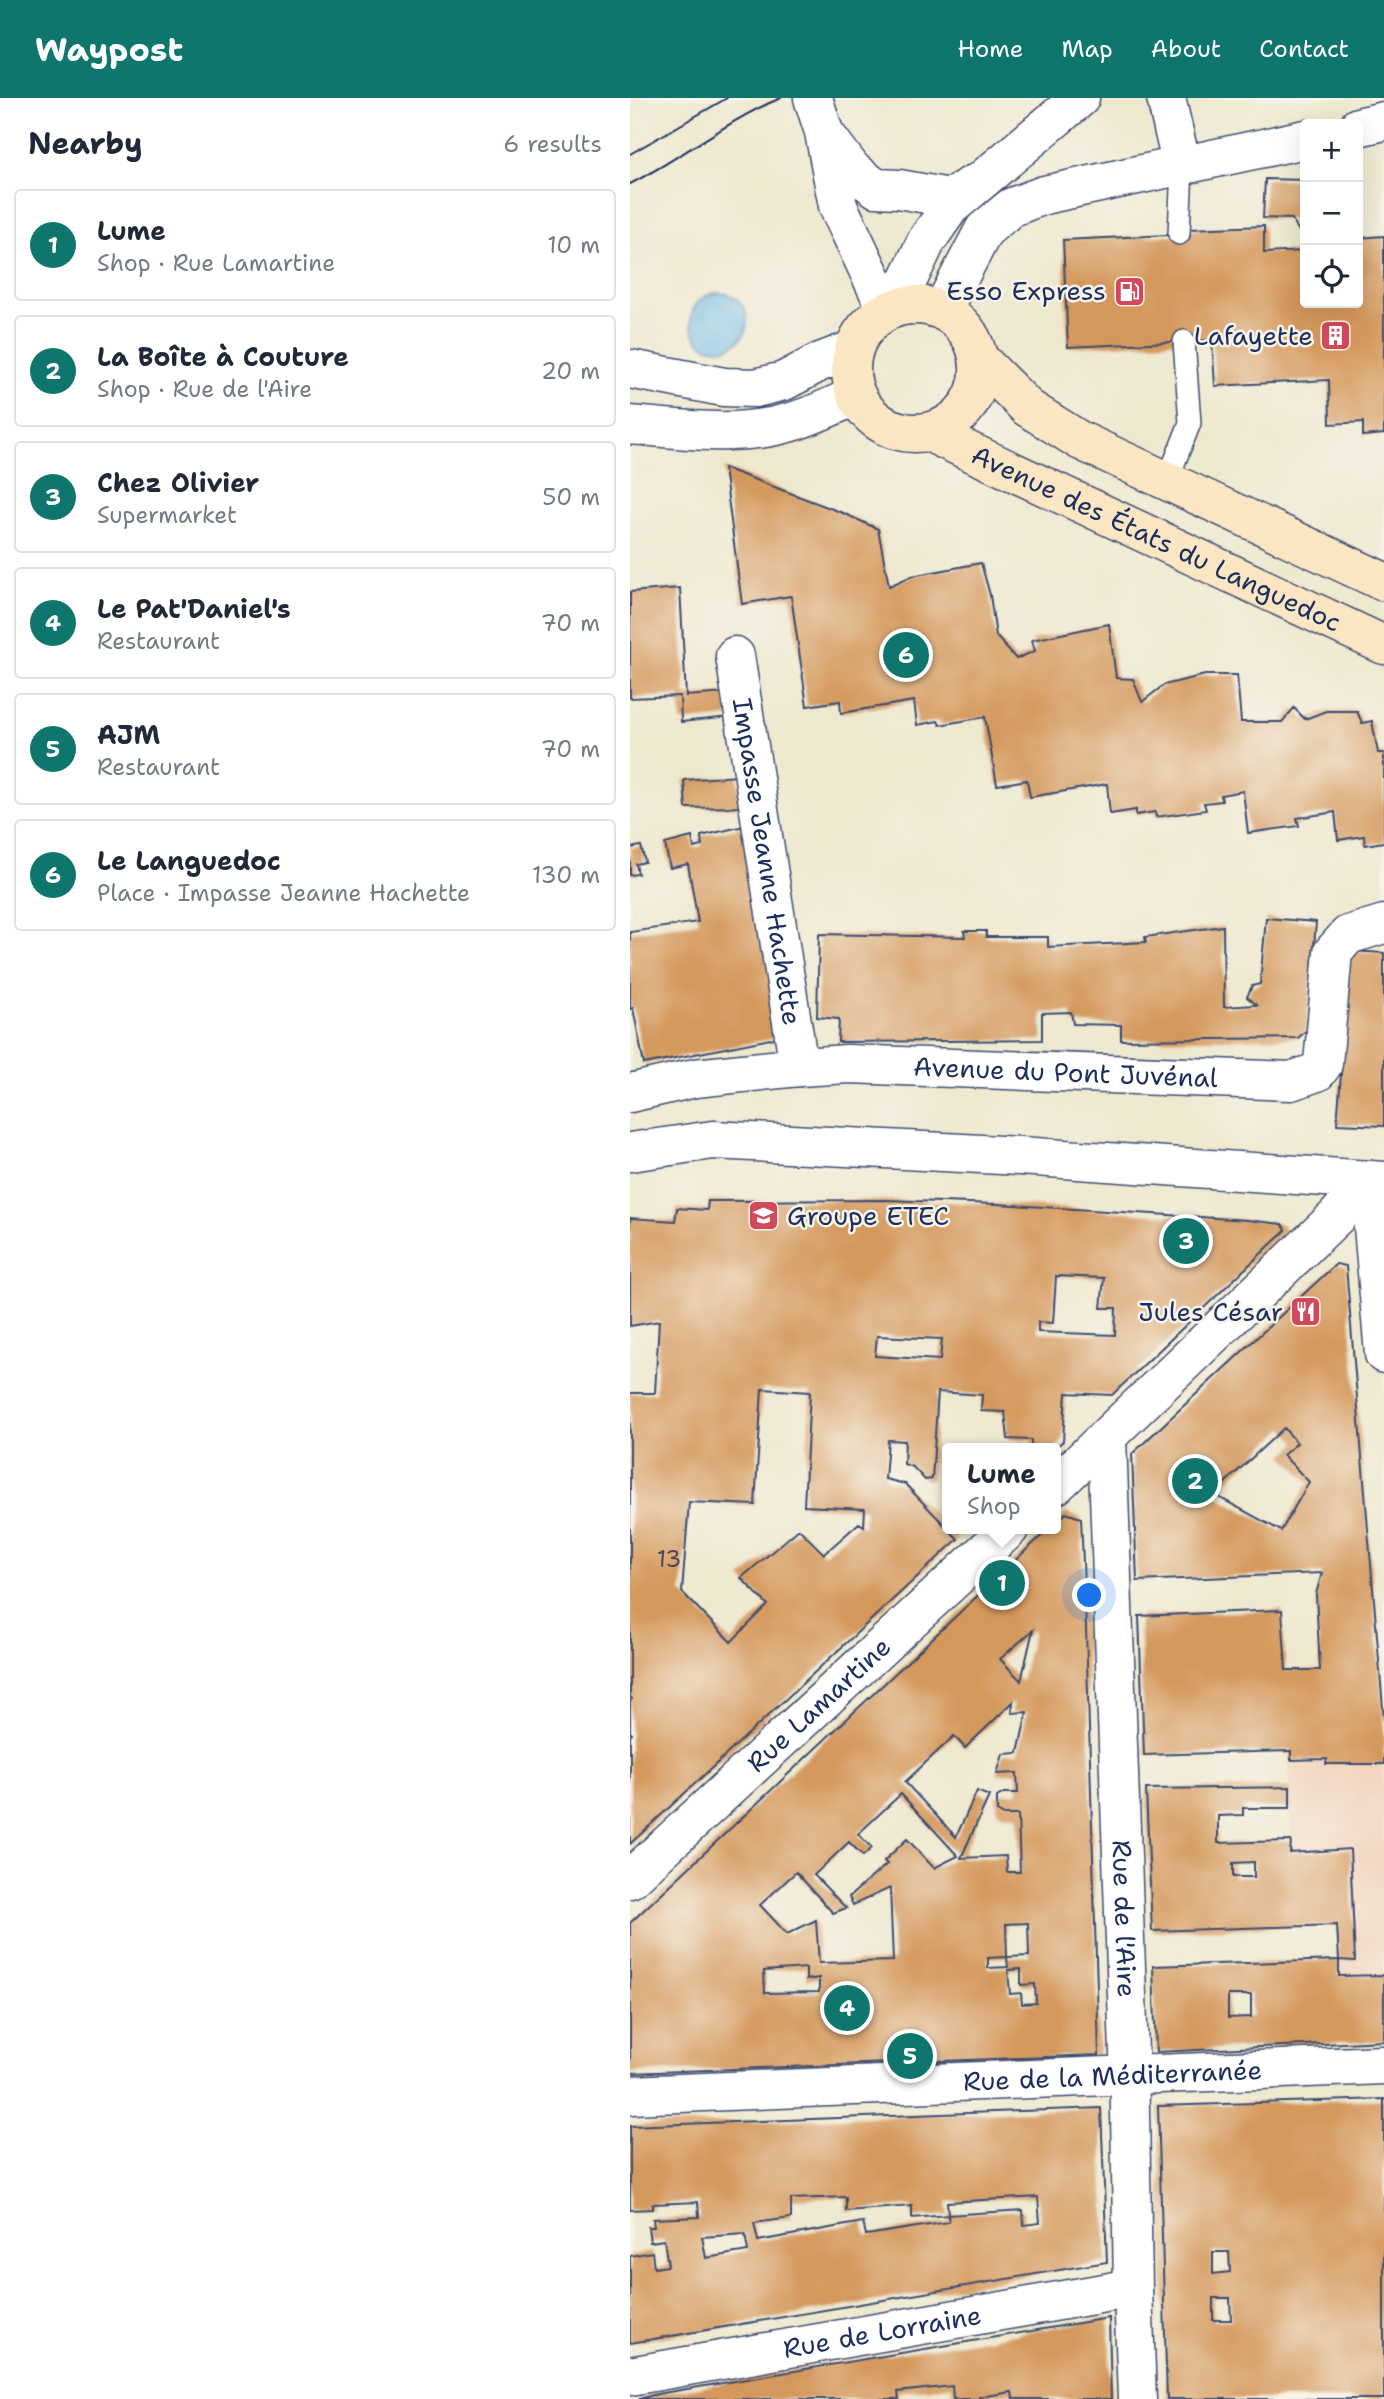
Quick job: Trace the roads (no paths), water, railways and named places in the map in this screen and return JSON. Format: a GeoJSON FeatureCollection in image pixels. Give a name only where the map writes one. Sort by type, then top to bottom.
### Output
{"type":"FeatureCollection","features":[{"type":"Feature","properties":{"kind":"main road"},"geometry":{"type":"LineString","coordinates":[[927,305],[942,310],[960,322],[972,338],[979,359],[979,379],[973,397],[962,413],[947,425],[928,432],[906,433],[885,427],[868,414],[855,396],[850,366],[852,350],[872,320],[891,308],[927,305]]}},
{"type":"Feature","properties":{"kind":"main road"},"geometry":{"type":"LineString","coordinates":[[979,359],[1028,408],[1079,440],[1384,582]]}},
{"type":"Feature","properties":{"kind":"main road","name":"Avenue des États du Languedoc"},"geometry":{"type":"LineString","coordinates":[[928,432],[1384,645]]}},
{"type":"Feature","properties":{"kind":"street"},"geometry":{"type":"LineString","coordinates":[[891,308],[927,240],[950,207],[1080,98]]}},
{"type":"Feature","properties":{"kind":"street"},"geometry":{"type":"LineString","coordinates":[[1166,98],[1182,167]]}},
{"type":"Feature","properties":{"kind":"street"},"geometry":{"type":"LineString","coordinates":[[819,115],[853,171],[876,188],[899,189],[949,198],[989,176]]}},
{"type":"Feature","properties":{"kind":"street"},"geometry":{"type":"LineString","coordinates":[[819,115],[838,206],[891,308]]}},
{"type":"Feature","properties":{"kind":"street"},"geometry":{"type":"LineString","coordinates":[[1363,126],[1384,121]]}},
{"type":"Feature","properties":{"kind":"street"},"geometry":{"type":"LineString","coordinates":[[942,310],[984,230],[1012,207],[1044,195],[1300,139]]}},
{"type":"Feature","properties":{"kind":"street"},"geometry":{"type":"LineString","coordinates":[[630,369],[724,387],[755,388],[785,381],[820,362],[852,350]]}},
{"type":"Feature","properties":{"kind":"street"},"geometry":{"type":"LineString","coordinates":[[630,425],[711,432],[755,430],[790,423],[855,396]]}},
{"type":"Feature","properties":{"kind":"street","name":"Impasse Jeanne Hachette"},"geometry":{"type":"LineString","coordinates":[[735,656],[799,1067]]}},
{"type":"Feature","properties":{"kind":"street","name":"Avenue du Pont Juvénal"},"geometry":{"type":"LineString","coordinates":[[630,1093],[695,1078],[848,1064],[1291,1081],[1317,1072],[1323,1064],[1333,952],[1349,935],[1384,924]]}},
{"type":"Feature","properties":{"kind":"street"},"geometry":{"type":"LineString","coordinates":[[630,1152],[713,1140],[1020,1156],[1376,1181]]}},
{"type":"Feature","properties":{"kind":"street"},"geometry":{"type":"LineString","coordinates":[[1376,1181],[1384,1354]]}},
{"type":"Feature","properties":{"kind":"street"},"geometry":{"type":"LineString","coordinates":[[1061,1480],[1336,1216],[1376,1181]]}},
{"type":"Feature","properties":{"kind":"street","name":"Rue de l'Aire"},"geometry":{"type":"LineString","coordinates":[[1107,1438],[1138,2399]]}},
{"type":"Feature","properties":{"kind":"street","name":"Rue Lamartine"},"geometry":{"type":"LineString","coordinates":[[630,1879],[1004,1534]]}},
{"type":"Feature","properties":{"kind":"street","name":"Rue de la Méditerranée"},"geometry":{"type":"LineString","coordinates":[[630,2095],[1384,2065]]}},
{"type":"Feature","properties":{"kind":"street","name":"Rue de Lorraine"},"geometry":{"type":"LineString","coordinates":[[630,2376],[1133,2288]]}},
{"type":"Feature","properties":{"kind":"lane"},"geometry":{"type":"LineString","coordinates":[[1179,234],[1182,167]]}},
{"type":"Feature","properties":{"kind":"lane"},"geometry":{"type":"LineString","coordinates":[[1167,481],[1190,424],[1184,341]]}},
{"type":"Feature","properties":{"kind":"water"},"geometry":{"type":"Polygon","coordinates":[[[719,293],[739,301],[747,321],[739,341],[719,349],[699,341],[691,321],[699,301],[719,293]]]}},
{"type":"Feature","properties":{"kind":"tram line"},"geometry":{"type":"LineString","coordinates":[[630,154],[727,98]]}},
{"type":"Feature","properties":{"kind":"tram line"},"geometry":{"type":"LineString","coordinates":[[630,184],[742,117],[781,98]]}},
{"type":"Feature","properties":{"kind":"place","name":"Esso Express"},"geometry":{"type":"Point","coordinates":[1129,291]}},
{"type":"Feature","properties":{"kind":"place","name":"Lafayette"},"geometry":{"type":"Point","coordinates":[1336,336]}},
{"type":"Feature","properties":{"kind":"place","name":"Le Languedoc"},"geometry":{"type":"Point","coordinates":[906,655]}},
{"type":"Feature","properties":{"kind":"place","name":"Groupe ETEC"},"geometry":{"type":"Point","coordinates":[764,1216]}},
{"type":"Feature","properties":{"kind":"place","name":"Chez Olivier"},"geometry":{"type":"Point","coordinates":[1186,1241]}},
{"type":"Feature","properties":{"kind":"place","name":"Jules César"},"geometry":{"type":"Point","coordinates":[1306,1312]}},
{"type":"Feature","properties":{"kind":"place","name":"La Boîte à Couture"},"geometry":{"type":"Point","coordinates":[1195,1481]}},
{"type":"Feature","properties":{"kind":"place","name":"Lume"},"geometry":{"type":"Point","coordinates":[1002,1583]}},
{"type":"Feature","properties":{"kind":"place","name":"Le Pat'Daniel's"},"geometry":{"type":"Point","coordinates":[847,2008]}},
{"type":"Feature","properties":{"kind":"place","name":"AJM"},"geometry":{"type":"Point","coordinates":[910,2056]}}]}
